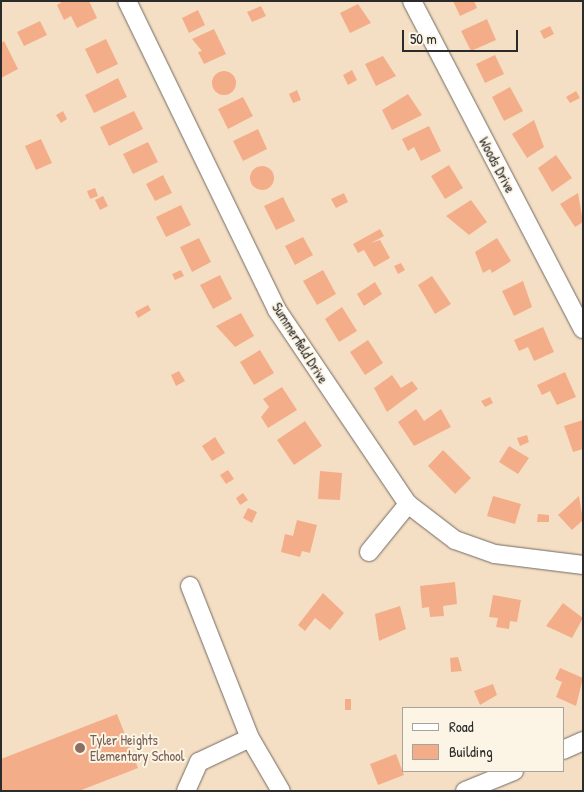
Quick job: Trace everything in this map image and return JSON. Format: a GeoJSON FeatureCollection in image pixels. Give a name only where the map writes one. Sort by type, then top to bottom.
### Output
{"type":"FeatureCollection","features":[{"type":"Feature","properties":{"kind":"street","name":"Summerfield Drive"},"geometry":{"type":"LineString","coordinates":[[127,1],[277,310],[408,504],[455,540],[495,554],[583,565]]}},
{"type":"Feature","properties":{"kind":"street","name":"Woods Drive"},"geometry":{"type":"LineString","coordinates":[[412,1],[583,329]]}},
{"type":"Feature","properties":{"kind":"street"},"geometry":{"type":"LineString","coordinates":[[368,552],[408,504]]}},
{"type":"Feature","properties":{"kind":"street"},"geometry":{"type":"LineString","coordinates":[[190,586],[250,738],[281,791]]}},
{"type":"Feature","properties":{"kind":"street"},"geometry":{"type":"LineString","coordinates":[[186,791],[199,762],[250,738]]}},
{"type":"Feature","properties":{"kind":"street"},"geometry":{"type":"LineString","coordinates":[[564,750],[583,742]]}},
{"type":"Feature","properties":{"kind":"street"},"geometry":{"type":"LineString","coordinates":[[465,791],[489,786],[512,772]]}},
{"type":"Feature","properties":{"kind":"building"},"geometry":{"type":"Polygon","coordinates":[[[63,1],[89,1],[97,18],[77,28],[71,16],[64,20],[57,5],[63,1]]]}},
{"type":"Feature","properties":{"kind":"building"},"geometry":{"type":"Polygon","coordinates":[[[453,1],[474,1],[477,8],[460,16],[453,1]]]}},
{"type":"Feature","properties":{"kind":"building"},"geometry":{"type":"Polygon","coordinates":[[[358,4],[371,23],[350,33],[340,13],[358,4]]]}},
{"type":"Feature","properties":{"kind":"building"},"geometry":{"type":"Polygon","coordinates":[[[261,6],[266,16],[252,22],[247,12],[261,6]]]}},
{"type":"Feature","properties":{"kind":"building"},"geometry":{"type":"Polygon","coordinates":[[[198,10],[205,25],[189,33],[182,18],[198,10]]]}},
{"type":"Feature","properties":{"kind":"building"},"geometry":{"type":"Polygon","coordinates":[[[487,19],[496,40],[471,51],[461,31],[487,19]]]}},
{"type":"Feature","properties":{"kind":"building"},"geometry":{"type":"Polygon","coordinates":[[[40,21],[47,35],[24,46],[17,32],[40,21]]]}},
{"type":"Feature","properties":{"kind":"building"},"geometry":{"type":"Polygon","coordinates":[[[550,26],[554,34],[544,39],[540,31],[550,26]]]}},
{"type":"Feature","properties":{"kind":"building"},"geometry":{"type":"Polygon","coordinates":[[[214,29],[226,54],[204,64],[198,52],[202,51],[192,39],[214,29]]]}},
{"type":"Feature","properties":{"kind":"building"},"geometry":{"type":"Polygon","coordinates":[[[106,39],[118,64],[97,74],[85,49],[106,39]]]}},
{"type":"Feature","properties":{"kind":"building"},"geometry":{"type":"Polygon","coordinates":[[[4,41],[18,69],[1,78],[1,43],[4,41]]]}},
{"type":"Feature","properties":{"kind":"building"},"geometry":{"type":"Polygon","coordinates":[[[495,55],[504,74],[485,83],[476,64],[495,55]]]}},
{"type":"Feature","properties":{"kind":"building"},"geometry":{"type":"Polygon","coordinates":[[[383,56],[396,76],[376,86],[365,64],[383,56]]]}},
{"type":"Feature","properties":{"kind":"building"},"geometry":{"type":"Polygon","coordinates":[[[352,70],[357,80],[348,85],[343,75],[352,70]]]}},
{"type":"Feature","properties":{"kind":"building"},"geometry":{"type":"Polygon","coordinates":[[[224,71],[233,74],[236,83],[233,92],[224,95],[215,92],[212,83],[215,74],[224,71]]]}},
{"type":"Feature","properties":{"kind":"building"},"geometry":{"type":"Polygon","coordinates":[[[118,78],[127,97],[94,113],[85,95],[118,78]]]}},
{"type":"Feature","properties":{"kind":"building"},"geometry":{"type":"Polygon","coordinates":[[[510,87],[523,111],[504,121],[492,97],[510,87]]]}},
{"type":"Feature","properties":{"kind":"building"},"geometry":{"type":"Polygon","coordinates":[[[297,90],[301,100],[293,103],[289,94],[297,90]]]}},
{"type":"Feature","properties":{"kind":"building"},"geometry":{"type":"Polygon","coordinates":[[[576,91],[580,98],[570,103],[566,97],[576,91]]]}},
{"type":"Feature","properties":{"kind":"building"},"geometry":{"type":"Polygon","coordinates":[[[408,94],[422,115],[392,130],[382,110],[408,94]]]}},
{"type":"Feature","properties":{"kind":"building"},"geometry":{"type":"Polygon","coordinates":[[[243,97],[253,116],[228,129],[218,109],[243,97]]]}},
{"type":"Feature","properties":{"kind":"building"},"geometry":{"type":"Polygon","coordinates":[[[63,111],[67,119],[61,123],[56,115],[63,111]]]}},
{"type":"Feature","properties":{"kind":"building"},"geometry":{"type":"Polygon","coordinates":[[[134,111],[143,129],[109,146],[100,127],[134,111]]]}},
{"type":"Feature","properties":{"kind":"building"},"geometry":{"type":"Polygon","coordinates":[[[534,120],[544,147],[527,158],[512,134],[534,120]]]}},
{"type":"Feature","properties":{"kind":"building"},"geometry":{"type":"Polygon","coordinates":[[[429,126],[441,151],[421,161],[414,147],[408,151],[402,139],[429,126]]]}},
{"type":"Feature","properties":{"kind":"building"},"geometry":{"type":"Polygon","coordinates":[[[258,129],[267,149],[243,161],[233,141],[258,129]]]}},
{"type":"Feature","properties":{"kind":"building"},"geometry":{"type":"Polygon","coordinates":[[[41,139],[52,163],[36,170],[25,146],[41,139]]]}},
{"type":"Feature","properties":{"kind":"building"},"geometry":{"type":"Polygon","coordinates":[[[148,142],[158,162],[133,174],[123,154],[148,142]]]}},
{"type":"Feature","properties":{"kind":"building"},"geometry":{"type":"Polygon","coordinates":[[[556,155],[572,178],[552,192],[538,168],[556,155]]]}},
{"type":"Feature","properties":{"kind":"building"},"geometry":{"type":"Polygon","coordinates":[[[449,165],[463,188],[445,199],[431,176],[449,165]]]}},
{"type":"Feature","properties":{"kind":"building"},"geometry":{"type":"Polygon","coordinates":[[[262,166],[270,170],[274,178],[270,186],[262,190],[254,186],[250,178],[254,170],[262,166]]]}},
{"type":"Feature","properties":{"kind":"building"},"geometry":{"type":"Polygon","coordinates":[[[163,175],[172,193],[155,201],[146,184],[163,175]]]}},
{"type":"Feature","properties":{"kind":"building"},"geometry":{"type":"Polygon","coordinates":[[[95,188],[98,196],[90,199],[87,191],[95,188]]]}},
{"type":"Feature","properties":{"kind":"building"},"geometry":{"type":"Polygon","coordinates":[[[344,193],[348,202],[336,208],[331,199],[344,193]]]}},
{"type":"Feature","properties":{"kind":"building"},"geometry":{"type":"Polygon","coordinates":[[[578,193],[583,222],[575,227],[560,204],[578,193]]]}},
{"type":"Feature","properties":{"kind":"building"},"geometry":{"type":"Polygon","coordinates":[[[103,196],[108,206],[100,210],[95,200],[103,196]]]}},
{"type":"Feature","properties":{"kind":"building"},"geometry":{"type":"Polygon","coordinates":[[[283,197],[295,221],[276,230],[264,206],[283,197]]]}},
{"type":"Feature","properties":{"kind":"building"},"geometry":{"type":"Polygon","coordinates":[[[471,200],[487,222],[469,235],[446,216],[471,200]]]}},
{"type":"Feature","properties":{"kind":"building"},"geometry":{"type":"Polygon","coordinates":[[[181,205],[191,225],[166,237],[156,217],[181,205]]]}},
{"type":"Feature","properties":{"kind":"building"},"geometry":{"type":"Polygon","coordinates":[[[380,229],[384,236],[371,243],[380,240],[390,258],[374,267],[364,250],[358,253],[353,244],[380,229]]]}},
{"type":"Feature","properties":{"kind":"building"},"geometry":{"type":"Polygon","coordinates":[[[303,237],[313,255],[295,265],[285,246],[303,237]]]}},
{"type":"Feature","properties":{"kind":"building"},"geometry":{"type":"Polygon","coordinates":[[[199,238],[211,262],[192,272],[180,247],[199,238]]]}},
{"type":"Feature","properties":{"kind":"building"},"geometry":{"type":"Polygon","coordinates":[[[497,238],[511,261],[492,273],[490,269],[483,273],[475,252],[497,238]]]}},
{"type":"Feature","properties":{"kind":"building"},"geometry":{"type":"Polygon","coordinates":[[[401,263],[405,270],[398,274],[394,266],[401,263]]]}},
{"type":"Feature","properties":{"kind":"building"},"geometry":{"type":"Polygon","coordinates":[[[181,270],[184,276],[175,280],[172,274],[181,270]]]}},
{"type":"Feature","properties":{"kind":"building"},"geometry":{"type":"Polygon","coordinates":[[[323,270],[336,294],[317,305],[303,281],[323,270]]]}},
{"type":"Feature","properties":{"kind":"building"},"geometry":{"type":"Polygon","coordinates":[[[220,275],[232,299],[213,309],[200,285],[220,275]]]}},
{"type":"Feature","properties":{"kind":"building"},"geometry":{"type":"Polygon","coordinates":[[[432,276],[451,304],[435,314],[418,285],[432,276]]]}},
{"type":"Feature","properties":{"kind":"building"},"geometry":{"type":"Polygon","coordinates":[[[523,281],[532,307],[514,316],[502,291],[523,281]]]}},
{"type":"Feature","properties":{"kind":"building"},"geometry":{"type":"Polygon","coordinates":[[[375,282],[382,294],[364,306],[357,294],[375,282]]]}},
{"type":"Feature","properties":{"kind":"building"},"geometry":{"type":"Polygon","coordinates":[[[148,305],[151,310],[138,318],[135,312],[148,305]]]}},
{"type":"Feature","properties":{"kind":"building"},"geometry":{"type":"Polygon","coordinates":[[[342,307],[357,331],[339,342],[325,319],[342,307]]]}},
{"type":"Feature","properties":{"kind":"building"},"geometry":{"type":"Polygon","coordinates":[[[241,313],[254,336],[235,347],[216,326],[241,313]]]}},
{"type":"Feature","properties":{"kind":"building"},"geometry":{"type":"Polygon","coordinates":[[[543,327],[554,352],[534,361],[528,347],[519,351],[514,340],[543,327]]]}},
{"type":"Feature","properties":{"kind":"building"},"geometry":{"type":"Polygon","coordinates":[[[368,340],[383,363],[365,375],[350,352],[368,340]]]}},
{"type":"Feature","properties":{"kind":"building"},"geometry":{"type":"Polygon","coordinates":[[[260,350],[274,373],[254,385],[240,362],[260,350]]]}},
{"type":"Feature","properties":{"kind":"building"},"geometry":{"type":"Polygon","coordinates":[[[179,371],[185,381],[176,386],[171,375],[179,371]]]}},
{"type":"Feature","properties":{"kind":"building"},"geometry":{"type":"Polygon","coordinates":[[[565,372],[576,397],[557,405],[550,391],[542,395],[537,385],[565,372]]]}},
{"type":"Feature","properties":{"kind":"building"},"geometry":{"type":"Polygon","coordinates":[[[392,375],[401,388],[412,381],[418,389],[387,412],[374,388],[392,375]]]}},
{"type":"Feature","properties":{"kind":"building"},"geometry":{"type":"Polygon","coordinates":[[[282,387],[297,410],[268,428],[261,417],[269,407],[263,399],[282,387]]]}},
{"type":"Feature","properties":{"kind":"building"},"geometry":{"type":"Polygon","coordinates":[[[490,397],[493,403],[485,407],[481,401],[490,397]]]}},
{"type":"Feature","properties":{"kind":"building"},"geometry":{"type":"Polygon","coordinates":[[[416,409],[424,421],[441,409],[451,427],[414,446],[398,422],[416,409]]]}},
{"type":"Feature","properties":{"kind":"building"},"geometry":{"type":"Polygon","coordinates":[[[583,420],[583,449],[573,452],[564,426],[583,420]]]}},
{"type":"Feature","properties":{"kind":"building"},"geometry":{"type":"Polygon","coordinates":[[[305,421],[322,446],[294,465],[277,440],[305,421]]]}},
{"type":"Feature","properties":{"kind":"building"},"geometry":{"type":"Polygon","coordinates":[[[527,435],[529,442],[520,446],[517,438],[527,435]]]}},
{"type":"Feature","properties":{"kind":"building"},"geometry":{"type":"Polygon","coordinates":[[[215,437],[225,453],[212,461],[202,446],[215,437]]]}},
{"type":"Feature","properties":{"kind":"building"},"geometry":{"type":"Polygon","coordinates":[[[509,446],[529,458],[518,474],[499,462],[509,446]]]}},
{"type":"Feature","properties":{"kind":"building"},"geometry":{"type":"Polygon","coordinates":[[[443,450],[471,478],[455,494],[428,466],[443,450]]]}},
{"type":"Feature","properties":{"kind":"building"},"geometry":{"type":"Polygon","coordinates":[[[228,470],[234,479],[226,484],[220,475],[228,470]]]}},
{"type":"Feature","properties":{"kind":"building"},"geometry":{"type":"Polygon","coordinates":[[[320,471],[342,473],[340,500],[318,499],[320,471]]]}},
{"type":"Feature","properties":{"kind":"building"},"geometry":{"type":"Polygon","coordinates":[[[243,493],[248,500],[240,505],[236,498],[243,493]]]}},
{"type":"Feature","properties":{"kind":"building"},"geometry":{"type":"Polygon","coordinates":[[[493,496],[521,504],[515,524],[487,516],[493,496]]]}},
{"type":"Feature","properties":{"kind":"building"},"geometry":{"type":"Polygon","coordinates":[[[579,496],[583,520],[572,530],[558,515],[579,496]]]}},
{"type":"Feature","properties":{"kind":"building"},"geometry":{"type":"Polygon","coordinates":[[[248,508],[257,512],[252,523],[243,518],[248,508]]]}},
{"type":"Feature","properties":{"kind":"building"},"geometry":{"type":"Polygon","coordinates":[[[538,514],[549,515],[549,522],[537,522],[538,514]]]}},
{"type":"Feature","properties":{"kind":"building"},"geometry":{"type":"Polygon","coordinates":[[[297,520],[317,525],[310,553],[302,551],[300,557],[281,552],[285,534],[293,536],[297,520]]]}},
{"type":"Feature","properties":{"kind":"building"},"geometry":{"type":"Polygon","coordinates":[[[455,582],[457,604],[443,606],[444,616],[430,617],[429,607],[422,608],[420,586],[455,582]]]}},
{"type":"Feature","properties":{"kind":"building"},"geometry":{"type":"Polygon","coordinates":[[[323,593],[344,613],[330,630],[315,618],[305,631],[298,625],[323,593]]]}},
{"type":"Feature","properties":{"kind":"building"},"geometry":{"type":"Polygon","coordinates":[[[493,595],[521,600],[517,622],[510,621],[509,629],[496,627],[498,618],[489,617],[493,595]]]}},
{"type":"Feature","properties":{"kind":"building"},"geometry":{"type":"Polygon","coordinates":[[[563,603],[583,618],[572,638],[546,626],[563,603]]]}},
{"type":"Feature","properties":{"kind":"building"},"geometry":{"type":"Polygon","coordinates":[[[400,606],[406,629],[379,641],[375,614],[400,606]]]}},
{"type":"Feature","properties":{"kind":"building"},"geometry":{"type":"Polygon","coordinates":[[[458,657],[462,671],[451,672],[450,658],[458,657]]]}},
{"type":"Feature","properties":{"kind":"building"},"geometry":{"type":"Polygon","coordinates":[[[560,668],[583,678],[576,706],[556,697],[562,682],[555,679],[560,668]]]}},
{"type":"Feature","properties":{"kind":"building"},"geometry":{"type":"Polygon","coordinates":[[[493,684],[497,695],[480,705],[474,691],[493,684]]]}},
{"type":"Feature","properties":{"kind":"building"},"geometry":{"type":"Polygon","coordinates":[[[345,699],[351,699],[351,710],[345,710],[345,699]]]}},
{"type":"Feature","properties":{"kind":"building","name":"Tyler Heights Elementary School"},"geometry":{"type":"Polygon","coordinates":[[[117,714],[138,768],[79,791],[1,791],[1,759],[117,714]]]}},
{"type":"Feature","properties":{"kind":"building"},"geometry":{"type":"Polygon","coordinates":[[[396,754],[404,775],[378,785],[370,764],[396,754]]]}},
{"type":"Feature","properties":{"kind":"place","name":"Tyler Heights Elementary School"},"geometry":{"type":"Point","coordinates":[80,748]}}]}
